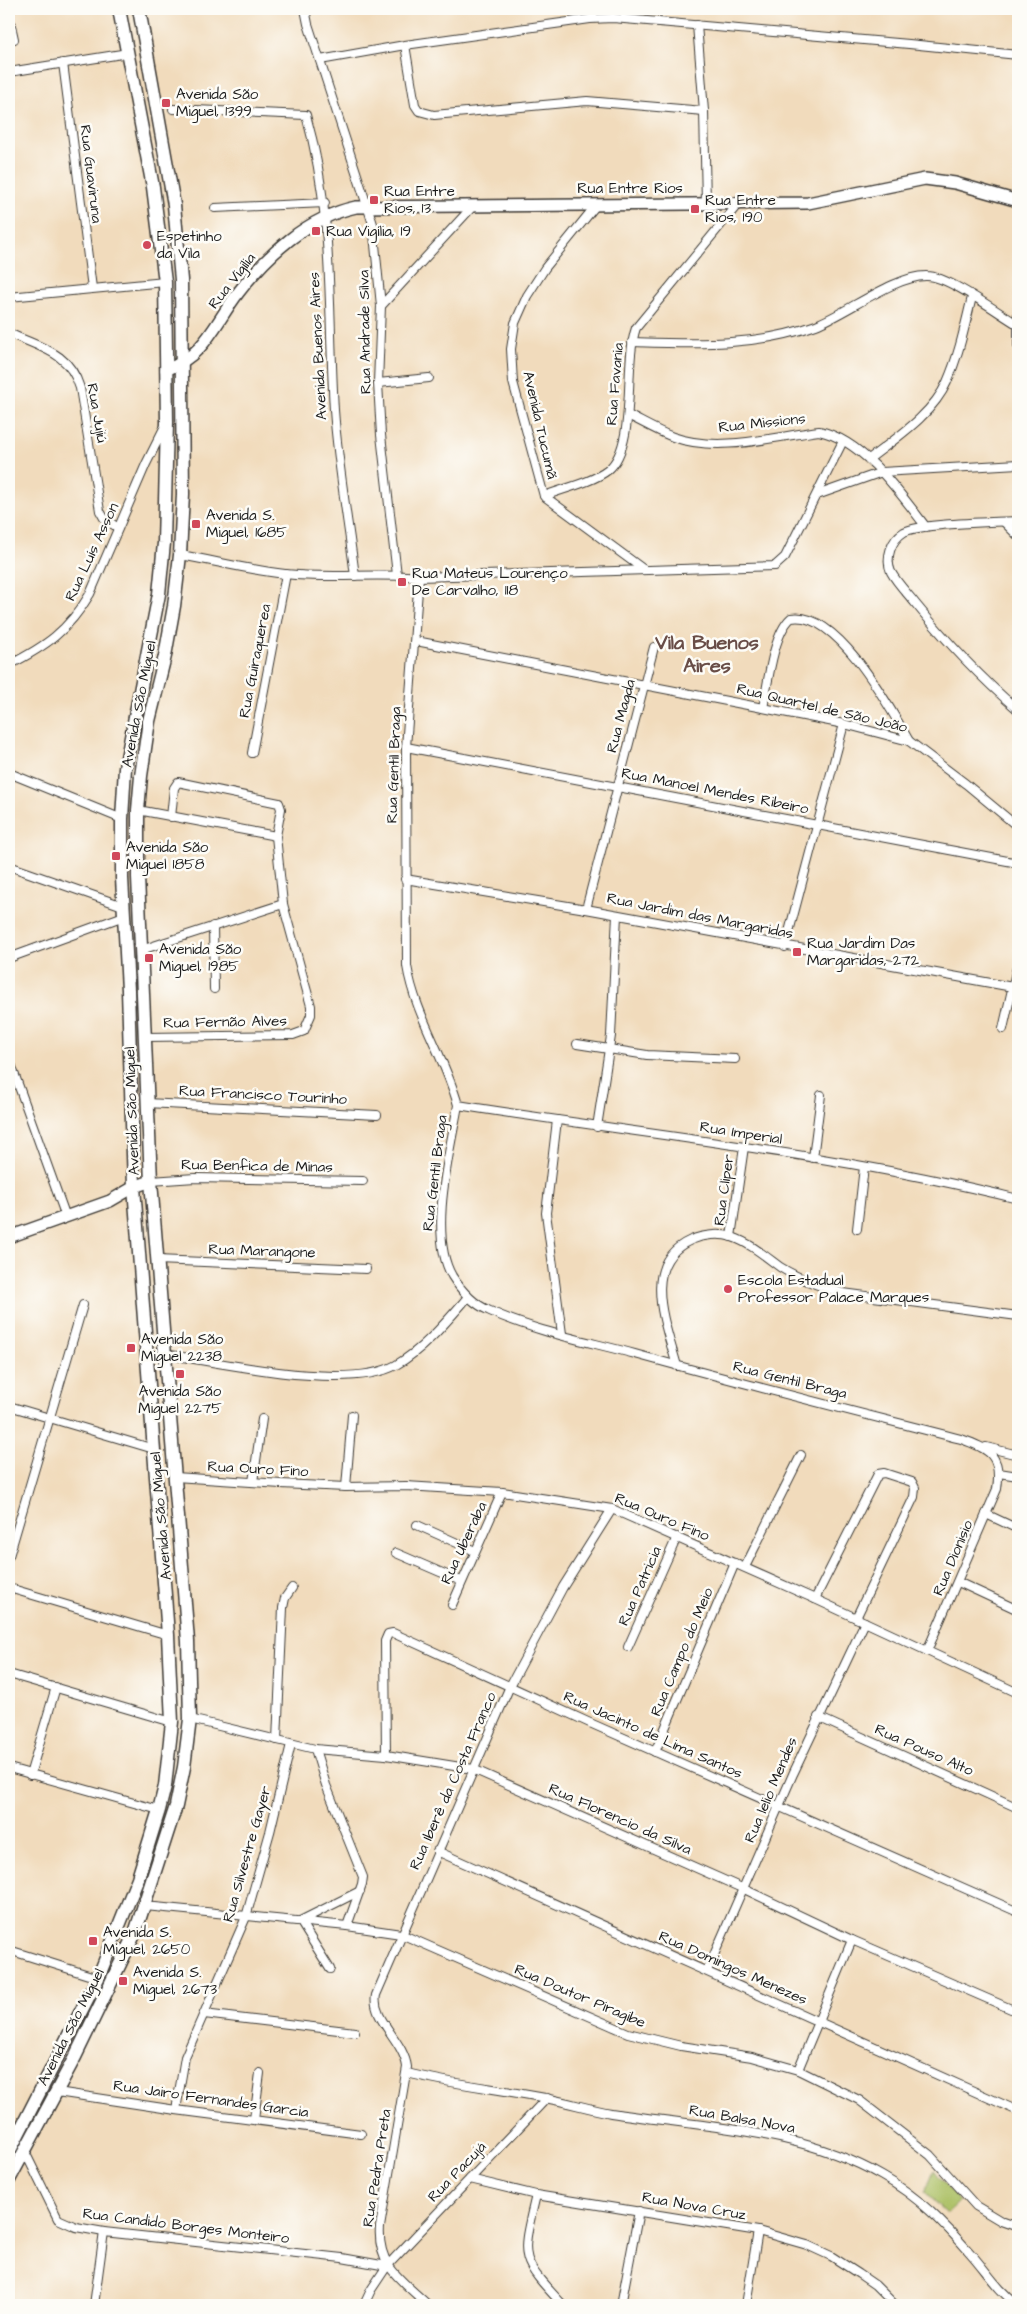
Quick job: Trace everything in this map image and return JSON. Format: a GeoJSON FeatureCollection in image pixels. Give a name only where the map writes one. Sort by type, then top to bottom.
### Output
{"type":"FeatureCollection","features":[{"type":"Feature","properties":{"kind":"main road","name":"Avenida São Miguel"},"geometry":{"type":"LineString","coordinates":[[9,2152],[14,2132],[98,1978],[138,1878],[160,1810],[169,1758],[172,1722],[168,1635],[134,1187],[123,911],[122,819],[125,768],[131,729],[159,594],[166,494],[165,282],[153,187],[119,9]]}},
{"type":"Feature","properties":{"kind":"main road","name":"Avenida São Miguel"},"geometry":{"type":"LineString","coordinates":[[9,2180],[57,2092],[114,1979],[145,1906],[176,1806],[184,1767],[190,1719],[188,1641],[151,1181],[138,877],[138,810],[149,721],[165,656],[174,606],[180,555],[183,494],[180,260],[174,205],[139,9]]}},
{"type":"Feature","properties":{"kind":"street","name":"Rua Andrade Silva"},"geometry":{"type":"LineString","coordinates":[[306,9],[308,24],[369,206],[378,257],[381,306],[378,332],[381,435],[398,575]]}},
{"type":"Feature","properties":{"kind":"street"},"geometry":{"type":"LineString","coordinates":[[9,16],[14,39]]}},
{"type":"Feature","properties":{"kind":"street"},"geometry":{"type":"LineString","coordinates":[[320,60],[405,45],[590,19],[613,18],[1018,56]]}},
{"type":"Feature","properties":{"kind":"street"},"geometry":{"type":"LineString","coordinates":[[697,25],[704,111],[706,203]]}},
{"type":"Feature","properties":{"kind":"street"},"geometry":{"type":"LineString","coordinates":[[405,45],[415,105],[425,114],[434,115],[587,100],[704,111]]}},
{"type":"Feature","properties":{"kind":"street"},"geometry":{"type":"LineString","coordinates":[[9,72],[128,53]]}},
{"type":"Feature","properties":{"kind":"street","name":"Rua Guaviruna"},"geometry":{"type":"LineString","coordinates":[[63,64],[92,288]]}},
{"type":"Feature","properties":{"kind":"street","name":"Avenida Buenos Aires"},"geometry":{"type":"LineString","coordinates":[[173,108],[306,115],[317,154],[325,203],[334,412],[354,576]]}},
{"type":"Feature","properties":{"kind":"street","name":"Rua Entre Rios"},"geometry":{"type":"LineString","coordinates":[[356,207],[474,204],[808,203],[925,179],[955,182],[1018,201]]}},
{"type":"Feature","properties":{"kind":"street"},"geometry":{"type":"LineString","coordinates":[[214,208],[325,203]]}},
{"type":"Feature","properties":{"kind":"street","name":"Avenida Tucumã"},"geometry":{"type":"LineString","coordinates":[[598,203],[545,268],[527,296],[515,323],[511,349],[513,382],[544,496],[642,569]]}},
{"type":"Feature","properties":{"kind":"street"},"geometry":{"type":"LineString","coordinates":[[381,306],[474,204]]}},
{"type":"Feature","properties":{"kind":"street","name":"Rua Favania"},"geometry":{"type":"LineString","coordinates":[[544,496],[601,474],[617,458],[628,415],[632,342],[636,328],[738,204]]}},
{"type":"Feature","properties":{"kind":"street","name":"Rua Vigilia"},"geometry":{"type":"LineString","coordinates":[[166,370],[182,364],[194,355],[255,272],[295,236],[338,210],[356,207]]}},
{"type":"Feature","properties":{"kind":"street"},"geometry":{"type":"LineString","coordinates":[[632,342],[718,344],[769,338],[815,325],[897,284],[913,277],[926,276],[945,281],[1017,324]]}},
{"type":"Feature","properties":{"kind":"street"},"geometry":{"type":"LineString","coordinates":[[9,297],[165,282]]}},
{"type":"Feature","properties":{"kind":"street"},"geometry":{"type":"LineString","coordinates":[[869,460],[923,414],[947,383],[972,297]]}},
{"type":"Feature","properties":{"kind":"street"},"geometry":{"type":"LineString","coordinates":[[1018,315],[1018,346]]}},
{"type":"Feature","properties":{"kind":"street","name":"Rua Jujiú"},"geometry":{"type":"LineString","coordinates":[[9,334],[62,358],[73,369],[80,388],[100,511],[104,518],[118,528]]}},
{"type":"Feature","properties":{"kind":"street"},"geometry":{"type":"LineString","coordinates":[[378,383],[429,378]]}},
{"type":"Feature","properties":{"kind":"street","name":"Rua Missions"},"geometry":{"type":"LineString","coordinates":[[628,415],[673,437],[689,441],[723,442],[819,431],[828,432],[869,460],[882,472],[926,527]]}},
{"type":"Feature","properties":{"kind":"street","name":"Rua Luís Asson"},"geometry":{"type":"LineString","coordinates":[[9,666],[47,643],[65,629],[78,614],[90,594],[146,464],[167,422]]}},
{"type":"Feature","properties":{"kind":"street"},"geometry":{"type":"LineString","coordinates":[[180,555],[286,574],[354,576],[398,575],[419,577],[775,566],[785,557],[843,441]]}},
{"type":"Feature","properties":{"kind":"street"},"geometry":{"type":"LineString","coordinates":[[817,494],[882,472],[1018,464]]}},
{"type":"Feature","properties":{"kind":"street"},"geometry":{"type":"LineString","coordinates":[[1018,521],[926,527],[911,530],[895,540],[890,550],[888,561],[891,572],[923,612],[964,658],[1018,710]]}},
{"type":"Feature","properties":{"kind":"street"},"geometry":{"type":"LineString","coordinates":[[1004,522],[1018,536]]}},
{"type":"Feature","properties":{"kind":"street","name":"Rua Guiraquerea"},"geometry":{"type":"LineString","coordinates":[[252,753],[286,574]]}},
{"type":"Feature","properties":{"kind":"street","name":"Rua Gentil Braga"},"geometry":{"type":"LineString","coordinates":[[419,577],[416,641],[406,747],[405,879],[407,966],[410,985],[453,1088],[458,1105],[441,1213],[440,1238],[445,1261],[452,1276],[468,1297],[491,1312],[677,1366],[1018,1455]]}},
{"type":"Feature","properties":{"kind":"street"},"geometry":{"type":"LineString","coordinates":[[763,708],[777,644],[784,624],[791,618],[806,618],[827,630],[864,668],[909,741]]}},
{"type":"Feature","properties":{"kind":"street","name":"Rua Quartel de São João"},"geometry":{"type":"LineString","coordinates":[[416,641],[844,724],[909,741],[952,773],[1018,827]]}},
{"type":"Feature","properties":{"kind":"street","name":"Rua Magda"},"geometry":{"type":"LineString","coordinates":[[586,909],[654,647]]}},
{"type":"Feature","properties":{"kind":"street"},"geometry":{"type":"LineString","coordinates":[[785,947],[844,724]]}},
{"type":"Feature","properties":{"kind":"street","name":"Rua Manoel Mendes Ribeiro"},"geometry":{"type":"LineString","coordinates":[[406,747],[1018,863]]}},
{"type":"Feature","properties":{"kind":"street"},"geometry":{"type":"LineString","coordinates":[[9,774],[122,819]]}},
{"type":"Feature","properties":{"kind":"street"},"geometry":{"type":"LineString","coordinates":[[141,950],[283,904],[276,836],[281,809],[277,802],[178,782],[174,788],[171,817]]}},
{"type":"Feature","properties":{"kind":"street"},"geometry":{"type":"LineString","coordinates":[[138,810],[276,836]]}},
{"type":"Feature","properties":{"kind":"street"},"geometry":{"type":"LineString","coordinates":[[9,866],[123,911]]}},
{"type":"Feature","properties":{"kind":"street","name":"Rua Jardim das Margaridas"},"geometry":{"type":"LineString","coordinates":[[405,879],[586,909],[1016,988]]}},
{"type":"Feature","properties":{"kind":"street","name":"Rua Fernão Alves"},"geometry":{"type":"LineString","coordinates":[[145,1037],[278,1036],[293,1035],[304,1031],[311,1016],[311,1006],[283,904]]}},
{"type":"Feature","properties":{"kind":"street"},"geometry":{"type":"LineString","coordinates":[[9,958],[123,911]]}},
{"type":"Feature","properties":{"kind":"street"},"geometry":{"type":"LineString","coordinates":[[597,1127],[609,1049],[617,916]]}},
{"type":"Feature","properties":{"kind":"street"},"geometry":{"type":"LineString","coordinates":[[214,926],[214,989]]}},
{"type":"Feature","properties":{"kind":"street"},"geometry":{"type":"LineString","coordinates":[[1003,1029],[1016,988],[1018,963]]}},
{"type":"Feature","properties":{"kind":"street"},"geometry":{"type":"LineString","coordinates":[[577,1044],[663,1056],[735,1059]]}},
{"type":"Feature","properties":{"kind":"street"},"geometry":{"type":"LineString","coordinates":[[9,1059],[66,1217]]}},
{"type":"Feature","properties":{"kind":"street"},"geometry":{"type":"LineString","coordinates":[[813,1158],[821,1095]]}},
{"type":"Feature","properties":{"kind":"street","name":"Rua Francisco Tourinho"},"geometry":{"type":"LineString","coordinates":[[147,1103],[377,1115]]}},
{"type":"Feature","properties":{"kind":"street","name":"Rua Imperial"},"geometry":{"type":"LineString","coordinates":[[458,1105],[813,1158],[976,1189],[1018,1199]]}},
{"type":"Feature","properties":{"kind":"street"},"geometry":{"type":"LineString","coordinates":[[557,1120],[546,1212],[562,1334]]}},
{"type":"Feature","properties":{"kind":"street","name":"Rua Cliper"},"geometry":{"type":"LineString","coordinates":[[731,1237],[744,1147]]}},
{"type":"Feature","properties":{"kind":"street"},"geometry":{"type":"LineString","coordinates":[[857,1229],[864,1167]]}},
{"type":"Feature","properties":{"kind":"street","name":"Rua Benfica de Minas"},"geometry":{"type":"LineString","coordinates":[[151,1181],[195,1178],[363,1181]]}},
{"type":"Feature","properties":{"kind":"street"},"geometry":{"type":"LineString","coordinates":[[9,1237],[110,1201],[134,1187],[151,1181]]}},
{"type":"Feature","properties":{"kind":"street"},"geometry":{"type":"LineString","coordinates":[[677,1366],[660,1302],[659,1286],[662,1271],[670,1255],[681,1245],[699,1237],[715,1235],[731,1237],[765,1255],[794,1274],[822,1287],[863,1297],[1018,1316]]}},
{"type":"Feature","properties":{"kind":"street","name":"Rua Marangone"},"geometry":{"type":"LineString","coordinates":[[157,1260],[366,1269]]}},
{"type":"Feature","properties":{"kind":"street"},"geometry":{"type":"LineString","coordinates":[[164,1354],[320,1376],[362,1375],[381,1371],[396,1365],[449,1319],[468,1297]]}},
{"type":"Feature","properties":{"kind":"street"},"geometry":{"type":"LineString","coordinates":[[9,1556],[83,1304]]}},
{"type":"Feature","properties":{"kind":"street"},"geometry":{"type":"LineString","coordinates":[[9,1406],[154,1449]]}},
{"type":"Feature","properties":{"kind":"street"},"geometry":{"type":"LineString","coordinates":[[346,1487],[352,1415]]}},
{"type":"Feature","properties":{"kind":"street"},"geometry":{"type":"LineString","coordinates":[[253,1482],[262,1419]]}},
{"type":"Feature","properties":{"kind":"street"},"geometry":{"type":"LineString","coordinates":[[983,1446],[991,1453],[999,1473],[1018,1476]]}},
{"type":"Feature","properties":{"kind":"street"},"geometry":{"type":"LineString","coordinates":[[744,1567],[801,1455]]}},
{"type":"Feature","properties":{"kind":"street"},"geometry":{"type":"LineString","coordinates":[[815,1599],[878,1474],[884,1473],[912,1482],[915,1488],[914,1496],[856,1618]]}},
{"type":"Feature","properties":{"kind":"street","name":"Rua Dionisio"},"geometry":{"type":"LineString","coordinates":[[927,1651],[997,1489],[999,1473]]}},
{"type":"Feature","properties":{"kind":"street","name":"Rua Ouro Fino"},"geometry":{"type":"LineString","coordinates":[[175,1477],[346,1487],[406,1486],[502,1492],[612,1509],[815,1599],[1018,1693]]}},
{"type":"Feature","properties":{"kind":"street","name":"Rua Uberaba"},"geometry":{"type":"LineString","coordinates":[[452,1604],[502,1492]]}},
{"type":"Feature","properties":{"kind":"street","name":"Rua Iberê da Costa Franco"},"geometry":{"type":"LineString","coordinates":[[407,2073],[407,2060],[380,2017],[375,2004],[376,1995],[510,1686],[564,1587],[612,1509]]}},
{"type":"Feature","properties":{"kind":"street"},"geometry":{"type":"LineString","coordinates":[[986,1514],[1018,1529]]}},
{"type":"Feature","properties":{"kind":"street"},"geometry":{"type":"LineString","coordinates":[[417,1525],[475,1551]]}},
{"type":"Feature","properties":{"kind":"street","name":"Rua Patricia"},"geometry":{"type":"LineString","coordinates":[[628,1647],[677,1537]]}},
{"type":"Feature","properties":{"kind":"street"},"geometry":{"type":"LineString","coordinates":[[396,1553],[461,1581]]}},
{"type":"Feature","properties":{"kind":"street","name":"Rua Campo do Meio"},"geometry":{"type":"LineString","coordinates":[[655,1752],[735,1563]]}},
{"type":"Feature","properties":{"kind":"street"},"geometry":{"type":"LineString","coordinates":[[958,1582],[1018,1610]]}},
{"type":"Feature","properties":{"kind":"street"},"geometry":{"type":"LineString","coordinates":[[9,1588],[168,1635]]}},
{"type":"Feature","properties":{"kind":"street"},"geometry":{"type":"LineString","coordinates":[[277,1740],[283,1608],[285,1598],[292,1588]]}},
{"type":"Feature","properties":{"kind":"street","name":"Rua lelio Mendes"},"geometry":{"type":"LineString","coordinates":[[707,1971],[818,1717],[865,1622]]}},
{"type":"Feature","properties":{"kind":"street","name":"Rua Jacinto de Lima Santos"},"geometry":{"type":"LineString","coordinates":[[386,1755],[385,1641],[388,1634],[395,1634],[655,1752],[1018,1912]]}},
{"type":"Feature","properties":{"kind":"street"},"geometry":{"type":"LineString","coordinates":[[9,1674],[172,1722]]}},
{"type":"Feature","properties":{"kind":"street"},"geometry":{"type":"LineString","coordinates":[[30,1775],[56,1687]]}},
{"type":"Feature","properties":{"kind":"street","name":"Rua Pouso Alto"},"geometry":{"type":"LineString","coordinates":[[818,1717],[1018,1808]]}},
{"type":"Feature","properties":{"kind":"street","name":"Rua Florencio da Silva"},"geometry":{"type":"LineString","coordinates":[[190,1719],[314,1749],[386,1755],[473,1768],[744,1889],[852,1940],[1018,2012]]}},
{"type":"Feature","properties":{"kind":"street","name":"Rua Silvestre Gayer"},"geometry":{"type":"LineString","coordinates":[[176,2110],[185,2057],[246,1917],[272,1824],[291,1744]]}},
{"type":"Feature","properties":{"kind":"street"},"geometry":{"type":"LineString","coordinates":[[314,1749],[326,1785],[362,1872],[363,1881],[349,1926]]}},
{"type":"Feature","properties":{"kind":"street"},"geometry":{"type":"LineString","coordinates":[[9,1768],[160,1810]]}},
{"type":"Feature","properties":{"kind":"street","name":"Rua Domingos Menezes"},"geometry":{"type":"LineString","coordinates":[[437,1851],[1018,2111]]}},
{"type":"Feature","properties":{"kind":"street"},"geometry":{"type":"LineString","coordinates":[[330,1969],[300,1921],[360,1891]]}},
{"type":"Feature","properties":{"kind":"street","name":"Rua Doutor Piragibe"},"geometry":{"type":"LineString","coordinates":[[145,1906],[349,1926],[401,1934],[628,2032],[681,2046],[752,2057],[798,2070],[851,2095],[888,2121],[930,2155],[976,2206],[1001,2221],[1018,2227]]}},
{"type":"Feature","properties":{"kind":"street"},"geometry":{"type":"LineString","coordinates":[[798,2070],[852,1940]]}},
{"type":"Feature","properties":{"kind":"street"},"geometry":{"type":"LineString","coordinates":[[9,1950],[98,1978]]}},
{"type":"Feature","properties":{"kind":"street"},"geometry":{"type":"LineString","coordinates":[[204,2014],[354,2032]]}},
{"type":"Feature","properties":{"kind":"street"},"geometry":{"type":"LineString","coordinates":[[254,2118],[260,2073]]}},
{"type":"Feature","properties":{"kind":"street","name":"Rua Balsa Nova"},"geometry":{"type":"LineString","coordinates":[[407,2073],[547,2098],[610,2112],[788,2140],[856,2162],[906,2190],[924,2204],[948,2226],[1003,2292],[1018,2305]]}},
{"type":"Feature","properties":{"kind":"street","name":"Rua Pedra Preta"},"geometry":{"type":"LineString","coordinates":[[387,2266],[380,2247],[380,2227],[407,2073]]}},
{"type":"Feature","properties":{"kind":"street","name":"Rua Jairo Fernandes Garcia"},"geometry":{"type":"LineString","coordinates":[[57,2092],[176,2110],[254,2118],[361,2134]]}},
{"type":"Feature","properties":{"kind":"street","name":"Rua Pacujá"},"geometry":{"type":"LineString","coordinates":[[364,2305],[371,2290],[387,2266],[547,2098]]}},
{"type":"Feature","properties":{"kind":"street","name":"Rua Candido Borges Monteiro"},"geometry":{"type":"LineString","coordinates":[[25,2152],[58,2219],[76,2227],[104,2232],[342,2258],[387,2266]]}},
{"type":"Feature","properties":{"kind":"street","name":"Rua Nova Cruz"},"geometry":{"type":"LineString","coordinates":[[470,2179],[536,2195],[758,2232],[807,2245],[831,2256],[874,2285],[895,2305]]}},
{"type":"Feature","properties":{"kind":"street"},"geometry":{"type":"LineString","coordinates":[[536,2195],[525,2242],[526,2260],[535,2275],[563,2305]]}},
{"type":"Feature","properties":{"kind":"street"},"geometry":{"type":"LineString","coordinates":[[621,2305],[639,2211]]}},
{"type":"Feature","properties":{"kind":"street"},"geometry":{"type":"LineString","coordinates":[[94,2305],[104,2232]]}},
{"type":"Feature","properties":{"kind":"street"},"geometry":{"type":"LineString","coordinates":[[746,2305],[758,2232]]}},
{"type":"Feature","properties":{"kind":"street"},"geometry":{"type":"LineString","coordinates":[[387,2266],[428,2305]]}},
{"type":"Feature","properties":{"kind":"green space"},"geometry":{"type":"Polygon","coordinates":[[[934,2170],[959,2202],[947,2213],[925,2192],[934,2170]]]}},
{"type":"Feature","properties":{"kind":"place","name":"Avenida São Miguel, 1399"},"geometry":{"type":"Point","coordinates":[166,103]}},
{"type":"Feature","properties":{"kind":"place","name":"Rua Entre Rios, 13"},"geometry":{"type":"Point","coordinates":[374,200]}},
{"type":"Feature","properties":{"kind":"place","name":"Rua Entre Rios, 190"},"geometry":{"type":"Point","coordinates":[695,209]}},
{"type":"Feature","properties":{"kind":"place","name":"Rua Vigília, 19"},"geometry":{"type":"Point","coordinates":[316,231]}},
{"type":"Feature","properties":{"kind":"place","name":"Espetinho da Vila"},"geometry":{"type":"Point","coordinates":[147,245]}},
{"type":"Feature","properties":{"kind":"place","name":"Avenida S. Miguel, 1685"},"geometry":{"type":"Point","coordinates":[196,524]}},
{"type":"Feature","properties":{"kind":"place","name":"Rua Mateus Lourenço De Carvalho, 118"},"geometry":{"type":"Point","coordinates":[402,582]}},
{"type":"Feature","properties":{"kind":"place","name":"Avenida São Miguel 1858"},"geometry":{"type":"Point","coordinates":[116,856]}},
{"type":"Feature","properties":{"kind":"place","name":"Rua Jardim Das Margaridas, 272"},"geometry":{"type":"Point","coordinates":[797,952]}},
{"type":"Feature","properties":{"kind":"place","name":"Avenida São Miguel, 1985"},"geometry":{"type":"Point","coordinates":[149,958]}},
{"type":"Feature","properties":{"kind":"place","name":"Escola Estadual Professor Palace Marques"},"geometry":{"type":"Point","coordinates":[728,1289]}},
{"type":"Feature","properties":{"kind":"place","name":"Avenida São Miguel 2238"},"geometry":{"type":"Point","coordinates":[131,1348]}},
{"type":"Feature","properties":{"kind":"place","name":"Avenida São Miguel 2275"},"geometry":{"type":"Point","coordinates":[180,1374]}},
{"type":"Feature","properties":{"kind":"place","name":"Avenida S. Miguel, 2650"},"geometry":{"type":"Point","coordinates":[93,1941]}},
{"type":"Feature","properties":{"kind":"place","name":"Avenida S. Miguel, 2673"},"geometry":{"type":"Point","coordinates":[123,1981]}},
{"type":"Feature","properties":{"kind":"district","name":"Vila Buenos Aires"},"geometry":{"type":"Point","coordinates":[707,654]}}]}
